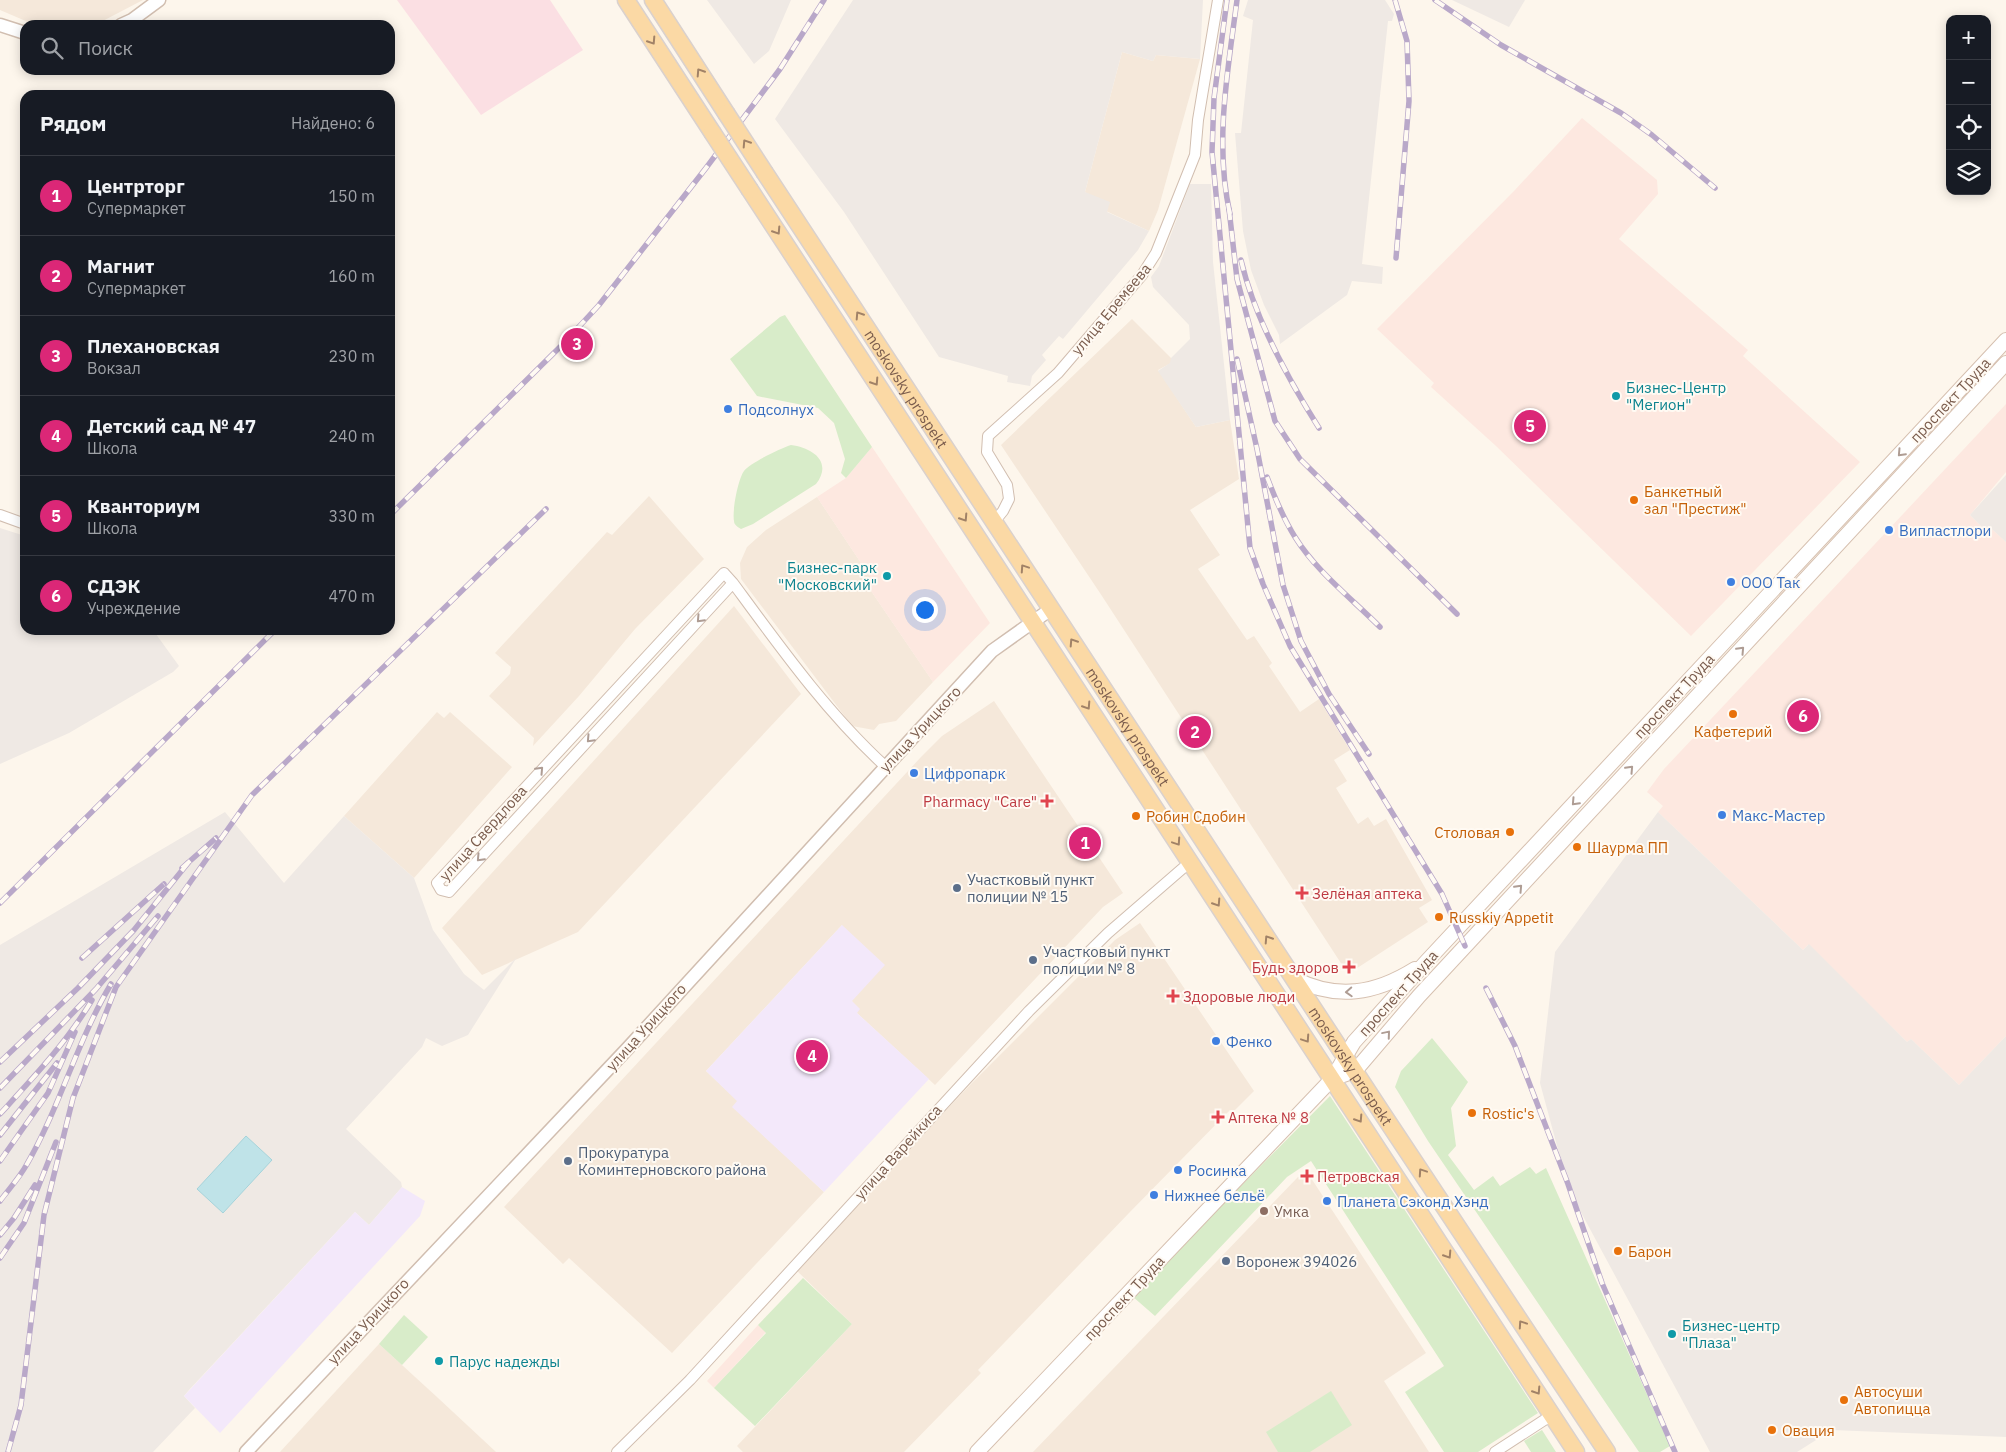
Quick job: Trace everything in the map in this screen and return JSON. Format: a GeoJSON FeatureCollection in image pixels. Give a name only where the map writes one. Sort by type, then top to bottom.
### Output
{"type":"FeatureCollection","features":[{"type":"Feature","properties":{"kind":"main road","name":"moskovsky prospekt"},"geometry":{"type":"LineString","coordinates":[[626,0],[1031,622],[1576,1452]]}},
{"type":"Feature","properties":{"kind":"main road","name":"moskovsky prospekt"},"geometry":{"type":"LineString","coordinates":[[653,0],[1294,979],[1607,1452]]}},
{"type":"Feature","properties":{"kind":"main road","name":"проспект Труда"},"geometry":{"type":"LineString","coordinates":[[977,1452],[1332,1079],[1354,1042],[1426,962],[2006,340]]}},
{"type":"Feature","properties":{"kind":"main road","name":"проспект Труда"},"geometry":{"type":"LineString","coordinates":[[1355,1071],[1414,1001],[2006,363]]}},
{"type":"Feature","properties":{"kind":"main road"},"geometry":{"type":"LineString","coordinates":[[1935,416],[1946,427]]}},
{"type":"Feature","properties":{"kind":"main road"},"geometry":{"type":"LineString","coordinates":[[1294,979],[1310,987],[1347,993],[1369,989],[1394,981],[1426,962]]}},
{"type":"Feature","properties":{"kind":"main road"},"geometry":{"type":"LineString","coordinates":[[1332,1079],[1355,1071]]}},
{"type":"Feature","properties":{"kind":"street"},"geometry":{"type":"LineString","coordinates":[[132,20],[159,0]]}},
{"type":"Feature","properties":{"kind":"street","name":"улица Еремеева"},"geometry":{"type":"LineString","coordinates":[[994,522],[1003,511],[1009,499],[1007,485],[987,452],[988,436],[1058,373],[1142,275],[1156,253],[1195,155],[1198,120],[1218,0]]}},
{"type":"Feature","properties":{"kind":"street"},"geometry":{"type":"LineString","coordinates":[[0,25],[20,31]]}},
{"type":"Feature","properties":{"kind":"street"},"geometry":{"type":"LineString","coordinates":[[0,515],[20,522]]}},
{"type":"Feature","properties":{"kind":"street","name":"улица Свердлова"},"geometry":{"type":"LineString","coordinates":[[724,572],[733,583],[449,892],[441,890],[437,883],[724,572]]}},
{"type":"Feature","properties":{"kind":"street"},"geometry":{"type":"LineString","coordinates":[[733,583],[800,673],[864,746],[886,766]]}},
{"type":"Feature","properties":{"kind":"street","name":"улица Урицкого"},"geometry":{"type":"LineString","coordinates":[[246,1452],[628,1048],[992,651],[1051,609]]}},
{"type":"Feature","properties":{"kind":"street","name":"улица Варейкиса"},"geometry":{"type":"LineString","coordinates":[[617,1452],[690,1380],[1029,1011],[1108,933],[1190,862]]}},
{"type":"Feature","properties":{"kind":"street"},"geometry":{"type":"LineString","coordinates":[[1495,1452],[1552,1415]]}},
{"type":"Feature","properties":{"kind":"shaded area"},"geometry":{"type":"Polygon","coordinates":[[[0,0],[143,0],[105,20],[23,20],[0,10],[0,0]]]}},
{"type":"Feature","properties":{"kind":"shaded area"},"geometry":{"type":"Polygon","coordinates":[[[397,0],[550,0],[583,50],[481,115],[397,0]]]}},
{"type":"Feature","properties":{"kind":"shaded area"},"geometry":{"type":"Polygon","coordinates":[[[707,0],[791,0],[769,51],[754,64],[707,0]]]}},
{"type":"Feature","properties":{"kind":"shaded area"},"geometry":{"type":"Polygon","coordinates":[[[853,0],[1203,0],[1200,59],[1156,55],[1153,61],[1122,52],[1085,192],[1110,202],[1107,212],[1149,231],[1138,250],[1063,339],[1059,336],[1042,355],[1046,360],[1032,376],[1030,386],[1007,382],[1008,376],[939,357],[844,212],[775,119],[853,0]]]}},
{"type":"Feature","properties":{"kind":"shaded area"},"geometry":{"type":"Polygon","coordinates":[[[1248,0],[1385,0],[1394,14],[1392,21],[1388,21],[1362,264],[1383,267],[1382,284],[1352,281],[1347,295],[1280,344],[1279,335],[1264,305],[1251,270],[1243,231],[1235,133],[1241,133],[1253,20],[1243,16],[1248,0]]]}},
{"type":"Feature","properties":{"kind":"shaded area"},"geometry":{"type":"Polygon","coordinates":[[[1452,0],[1525,0],[1509,27],[1452,0]]]}},
{"type":"Feature","properties":{"kind":"shaded area"},"geometry":{"type":"Polygon","coordinates":[[[1122,52],[1153,61],[1156,55],[1200,59],[1158,210],[1149,231],[1106,211],[1085,192],[1122,52]]]}},
{"type":"Feature","properties":{"kind":"shaded area"},"geometry":{"type":"Polygon","coordinates":[[[1582,118],[1657,180],[1658,194],[1619,239],[1748,350],[1743,356],[1860,462],[1691,636],[1496,446],[1431,387],[1434,383],[1377,329],[1514,191],[1582,118]]]}},
{"type":"Feature","properties":{"kind":"shaded area"},"geometry":{"type":"Polygon","coordinates":[[[1190,184],[1211,184],[1213,262],[1230,420],[1196,427],[1158,371],[1170,363],[1171,358],[1190,339],[1189,325],[1153,287],[1151,277],[1159,266],[1190,184]]]}},
{"type":"Feature","properties":{"kind":"shaded area"},"geometry":{"type":"Polygon","coordinates":[[[1132,319],[1171,358],[1171,363],[1158,370],[1196,427],[1230,420],[1239,479],[1190,510],[1220,555],[1198,569],[1247,640],[1254,636],[1272,663],[1269,666],[1300,712],[1319,699],[1350,750],[1334,760],[1347,781],[1336,788],[1358,824],[1368,817],[1374,826],[1386,819],[1432,900],[1419,908],[1428,922],[1348,974],[1100,593],[1001,445],[1132,319]]]}},
{"type":"Feature","properties":{"kind":"shaded area"},"geometry":{"type":"Polygon","coordinates":[[[2006,404],[2006,472],[1970,515],[1982,527],[1993,530],[2006,542],[2006,1036],[1959,1085],[1911,1039],[1907,1042],[1808,945],[1803,950],[1658,812],[1663,806],[1647,792],[1664,769],[2006,404]]]}},
{"type":"Feature","properties":{"kind":"shaded area"},"geometry":{"type":"Polygon","coordinates":[[[872,447],[990,623],[933,682],[867,585],[873,581],[817,497],[846,478],[872,447]]]}},
{"type":"Feature","properties":{"kind":"shaded area"},"geometry":{"type":"Polygon","coordinates":[[[2006,475],[2006,542],[1993,530],[1982,527],[1970,515],[2006,475]]]}},
{"type":"Feature","properties":{"kind":"shaded area"},"geometry":{"type":"Polygon","coordinates":[[[649,496],[704,559],[635,629],[579,696],[533,746],[534,738],[489,696],[510,674],[511,667],[495,653],[607,532],[612,535],[649,496]]]}},
{"type":"Feature","properties":{"kind":"shaded area"},"geometry":{"type":"Polygon","coordinates":[[[817,497],[873,581],[867,585],[933,682],[896,721],[879,724],[874,730],[852,726],[741,579],[740,563],[747,547],[766,530],[817,497]]]}},
{"type":"Feature","properties":{"kind":"shaded area"},"geometry":{"type":"Polygon","coordinates":[[[0,528],[20,534],[20,635],[157,635],[179,666],[173,672],[69,733],[0,764],[0,528]]]}},
{"type":"Feature","properties":{"kind":"shaded area"},"geometry":{"type":"Polygon","coordinates":[[[734,606],[801,694],[578,932],[482,975],[442,928],[734,606]]]}},
{"type":"Feature","properties":{"kind":"shaded area"},"geometry":{"type":"Polygon","coordinates":[[[994,701],[1123,893],[1103,907],[935,1085],[857,1013],[852,1001],[842,925],[706,1071],[738,1101],[733,1107],[824,1192],[672,1353],[569,1258],[563,1264],[504,1207],[921,757],[942,736],[994,701]]]}},
{"type":"Feature","properties":{"kind":"shaded area"},"geometry":{"type":"Polygon","coordinates":[[[437,712],[444,718],[450,712],[512,767],[414,878],[344,816],[437,712]]]}},
{"type":"Feature","properties":{"kind":"shaded area"},"geometry":{"type":"Polygon","coordinates":[[[225,812],[284,883],[344,816],[414,878],[433,930],[464,974],[484,990],[517,957],[468,1035],[442,1046],[426,1038],[422,1047],[346,1129],[401,1182],[402,1187],[369,1225],[355,1212],[189,1390],[184,1396],[195,1408],[153,1452],[0,1452],[0,945],[225,812]]]}},
{"type":"Feature","properties":{"kind":"shaded area"},"geometry":{"type":"Polygon","coordinates":[[[1658,812],[1803,950],[1809,944],[1907,1042],[1911,1039],[1959,1085],[2006,1036],[2006,1437],[1832,1430],[1797,1452],[1710,1452],[1569,1190],[1540,1083],[1555,952],[1658,812]]]}},
{"type":"Feature","properties":{"kind":"shaded area"},"geometry":{"type":"Polygon","coordinates":[[[1140,923],[1254,1091],[1233,1112],[1230,1110],[1129,1213],[978,1370],[981,1373],[904,1452],[743,1452],[737,1446],[852,1324],[795,1269],[972,1083],[1115,940],[1140,923]]]}},
{"type":"Feature","properties":{"kind":"shaded area"},"geometry":{"type":"Polygon","coordinates":[[[842,925],[885,965],[852,1001],[860,1009],[857,1013],[929,1079],[824,1192],[732,1107],[737,1101],[706,1071],[842,925]]]}},
{"type":"Feature","properties":{"kind":"shaded area"},"geometry":{"type":"Polygon","coordinates":[[[1309,1175],[1426,1353],[1384,1381],[1429,1452],[1033,1452],[1298,1177],[1309,1175]]]}},
{"type":"Feature","properties":{"kind":"shaded area"},"geometry":{"type":"Polygon","coordinates":[[[402,1187],[425,1201],[420,1216],[220,1433],[184,1396],[355,1212],[369,1225],[402,1187]]]}},
{"type":"Feature","properties":{"kind":"shaded area"},"geometry":{"type":"Polygon","coordinates":[[[758,1325],[766,1332],[714,1388],[707,1381],[758,1325]]]}},
{"type":"Feature","properties":{"kind":"shaded area"},"geometry":{"type":"Polygon","coordinates":[[[379,1344],[438,1398],[496,1452],[280,1452],[379,1344]]]}},
{"type":"Feature","properties":{"kind":"green space"},"geometry":{"type":"Polygon","coordinates":[[[785,315],[872,447],[846,478],[841,473],[845,459],[834,423],[818,408],[757,396],[730,359],[780,317],[785,315]]]}},
{"type":"Feature","properties":{"kind":"green space"},"geometry":{"type":"Polygon","coordinates":[[[791,445],[807,449],[818,457],[822,469],[821,476],[816,484],[753,524],[741,529],[736,526],[734,522],[735,503],[744,471],[773,452],[791,445]]]}},
{"type":"Feature","properties":{"kind":"green space"},"geometry":{"type":"Polygon","coordinates":[[[1432,1038],[1468,1082],[1451,1108],[1456,1146],[1448,1155],[1474,1190],[1493,1176],[1500,1186],[1530,1167],[1536,1174],[1546,1168],[1670,1446],[1660,1452],[1639,1452],[1428,1141],[1395,1087],[1401,1071],[1432,1038]]]}},
{"type":"Feature","properties":{"kind":"green space"},"geometry":{"type":"Polygon","coordinates":[[[1330,1096],[1538,1413],[1478,1452],[1444,1452],[1405,1392],[1444,1366],[1311,1161],[1287,1177],[1155,1316],[1132,1296],[1330,1096]]]}},
{"type":"Feature","properties":{"kind":"green space"},"geometry":{"type":"Polygon","coordinates":[[[803,1278],[852,1324],[755,1426],[714,1388],[766,1333],[758,1325],[803,1278]]]}},
{"type":"Feature","properties":{"kind":"green space"},"geometry":{"type":"Polygon","coordinates":[[[404,1315],[428,1337],[402,1365],[379,1344],[404,1315]]]}},
{"type":"Feature","properties":{"kind":"green space"},"geometry":{"type":"Polygon","coordinates":[[[1331,1391],[1352,1425],[1310,1452],[1278,1452],[1266,1432],[1331,1391]]]}},
{"type":"Feature","properties":{"kind":"green space"},"geometry":{"type":"Polygon","coordinates":[[[1542,1430],[1556,1452],[1531,1452],[1524,1441],[1542,1430]]]}},
{"type":"Feature","properties":{"kind":"water"},"geometry":{"type":"Polygon","coordinates":[[[246,1136],[272,1160],[223,1213],[197,1189],[246,1136]]]}},
{"type":"Feature","properties":{"kind":"railway"},"geometry":{"type":"LineString","coordinates":[[395,510],[563,344],[599,305],[706,168],[780,69],[824,0]]}},
{"type":"Feature","properties":{"kind":"railway"},"geometry":{"type":"LineString","coordinates":[[1227,0],[1214,98],[1212,152],[1250,548],[1263,584],[1290,646],[1442,894],[1465,946]]}},
{"type":"Feature","properties":{"kind":"railway"},"geometry":{"type":"LineString","coordinates":[[1230,214],[1225,187],[1223,134],[1224,107],[1237,0]]}},
{"type":"Feature","properties":{"kind":"railway"},"geometry":{"type":"LineString","coordinates":[[1395,0],[1407,41],[1409,101],[1396,258]]}},
{"type":"Feature","properties":{"kind":"railway"},"geometry":{"type":"LineString","coordinates":[[1435,0],[1501,45],[1621,113],[1652,135],[1715,188]]}},
{"type":"Feature","properties":{"kind":"railway"},"geometry":{"type":"LineString","coordinates":[[1229,209],[1237,279],[1275,421],[1300,459],[1457,614]]}},
{"type":"Feature","properties":{"kind":"railway"},"geometry":{"type":"LineString","coordinates":[[1241,260],[1254,303],[1273,347],[1319,428]]}},
{"type":"Feature","properties":{"kind":"railway"},"geometry":{"type":"LineString","coordinates":[[1237,359],[1257,449],[1283,585],[1301,641],[1329,694],[1369,754]]}},
{"type":"Feature","properties":{"kind":"railway"},"geometry":{"type":"LineString","coordinates":[[1267,477],[1283,515],[1303,549],[1323,573],[1380,627]]}},
{"type":"Feature","properties":{"kind":"railway"},"geometry":{"type":"LineString","coordinates":[[8,1452],[21,1405],[44,1215],[73,1098],[116,987],[252,795],[546,509]]}},
{"type":"Feature","properties":{"kind":"railway"},"geometry":{"type":"LineString","coordinates":[[0,903],[270,635]]}},
{"type":"Feature","properties":{"kind":"railway"},"geometry":{"type":"LineString","coordinates":[[182,868],[216,838]]}},
{"type":"Feature","properties":{"kind":"railway"},"geometry":{"type":"LineString","coordinates":[[0,1062],[78,988],[134,930],[188,863]]}},
{"type":"Feature","properties":{"kind":"railway"},"geometry":{"type":"LineString","coordinates":[[82,958],[164,884]]}},
{"type":"Feature","properties":{"kind":"railway"},"geometry":{"type":"LineString","coordinates":[[0,1088],[96,989],[158,916]]}},
{"type":"Feature","properties":{"kind":"railway"},"geometry":{"type":"LineString","coordinates":[[0,1201],[21,1174],[39,1142],[88,1028],[111,984]]}},
{"type":"Feature","properties":{"kind":"railway"},"geometry":{"type":"LineString","coordinates":[[1486,988],[1515,1046],[1568,1184],[1602,1283],[1675,1452]]}},
{"type":"Feature","properties":{"kind":"railway"},"geometry":{"type":"LineString","coordinates":[[0,1114],[61,1045],[92,1000]]}},
{"type":"Feature","properties":{"kind":"railway"},"geometry":{"type":"LineString","coordinates":[[0,1161],[48,1093],[75,1032]]}},
{"type":"Feature","properties":{"kind":"railway"},"geometry":{"type":"LineString","coordinates":[[0,1135],[57,1063]]}},
{"type":"Feature","properties":{"kind":"railway"},"geometry":{"type":"LineString","coordinates":[[0,1258],[24,1223],[56,1142]]}},
{"type":"Feature","properties":{"kind":"railway"},"geometry":{"type":"LineString","coordinates":[[0,1235],[14,1218],[35,1185]]}},
{"type":"Feature","properties":{"kind":"place","name":"Плехановская"},"geometry":{"type":"Point","coordinates":[577,344]}},
{"type":"Feature","properties":{"kind":"place","name":"Бизнес-Центр \"Мегион\""},"geometry":{"type":"Point","coordinates":[1616,396]}},
{"type":"Feature","properties":{"kind":"place","name":"Подсолнух"},"geometry":{"type":"Point","coordinates":[728,409]}},
{"type":"Feature","properties":{"kind":"place","name":"Кванториум"},"geometry":{"type":"Point","coordinates":[1530,426]}},
{"type":"Feature","properties":{"kind":"place","name":"Банкетный зал \"Престиж\""},"geometry":{"type":"Point","coordinates":[1634,500]}},
{"type":"Feature","properties":{"kind":"place","name":"Випластлори"},"geometry":{"type":"Point","coordinates":[1889,530]}},
{"type":"Feature","properties":{"kind":"place","name":"Бизнес-парк \"Московский\""},"geometry":{"type":"Point","coordinates":[887,576]}},
{"type":"Feature","properties":{"kind":"place","name":"ООО Так"},"geometry":{"type":"Point","coordinates":[1731,582]}},
{"type":"Feature","properties":{"kind":"place","name":"Кафетерий"},"geometry":{"type":"Point","coordinates":[1733,714]}},
{"type":"Feature","properties":{"kind":"place","name":"СДЭК"},"geometry":{"type":"Point","coordinates":[1803,716]}},
{"type":"Feature","properties":{"kind":"place","name":"Магнит"},"geometry":{"type":"Point","coordinates":[1195,732]}},
{"type":"Feature","properties":{"kind":"place","name":"Цифропарк"},"geometry":{"type":"Point","coordinates":[914,773]}},
{"type":"Feature","properties":{"kind":"place","name":"Pharmacy \"Care\""},"geometry":{"type":"Point","coordinates":[1047,801]}},
{"type":"Feature","properties":{"kind":"place","name":"Макс-Мастер"},"geometry":{"type":"Point","coordinates":[1722,815]}},
{"type":"Feature","properties":{"kind":"place","name":"Робин Сдобин"},"geometry":{"type":"Point","coordinates":[1136,816]}},
{"type":"Feature","properties":{"kind":"place","name":"Столовая"},"geometry":{"type":"Point","coordinates":[1510,832]}},
{"type":"Feature","properties":{"kind":"place","name":"Центрторг"},"geometry":{"type":"Point","coordinates":[1085,843]}},
{"type":"Feature","properties":{"kind":"place","name":"Шаурма ПП"},"geometry":{"type":"Point","coordinates":[1577,847]}},
{"type":"Feature","properties":{"kind":"place","name":"Участковый пункт полиции № 15"},"geometry":{"type":"Point","coordinates":[957,888]}},
{"type":"Feature","properties":{"kind":"place","name":"Зелёная аптека"},"geometry":{"type":"Point","coordinates":[1302,893]}},
{"type":"Feature","properties":{"kind":"place","name":"Russkiy Appetit"},"geometry":{"type":"Point","coordinates":[1439,917]}},
{"type":"Feature","properties":{"kind":"place","name":"Участковый пункт полиции № 8"},"geometry":{"type":"Point","coordinates":[1033,960]}},
{"type":"Feature","properties":{"kind":"place","name":"Будь здоров"},"geometry":{"type":"Point","coordinates":[1349,967]}},
{"type":"Feature","properties":{"kind":"place","name":"Здоровые люди"},"geometry":{"type":"Point","coordinates":[1173,996]}},
{"type":"Feature","properties":{"kind":"place","name":"Фенко"},"geometry":{"type":"Point","coordinates":[1216,1041]}},
{"type":"Feature","properties":{"kind":"place","name":"Детский сад № 47"},"geometry":{"type":"Point","coordinates":[812,1056]}},
{"type":"Feature","properties":{"kind":"place","name":"Rostic's"},"geometry":{"type":"Point","coordinates":[1472,1113]}},
{"type":"Feature","properties":{"kind":"place","name":"Аптека № 8"},"geometry":{"type":"Point","coordinates":[1218,1117]}},
{"type":"Feature","properties":{"kind":"place","name":"Прокуратура Коминтерновского района"},"geometry":{"type":"Point","coordinates":[568,1161]}},
{"type":"Feature","properties":{"kind":"place","name":"Росинка"},"geometry":{"type":"Point","coordinates":[1178,1170]}},
{"type":"Feature","properties":{"kind":"place","name":"Петровская"},"geometry":{"type":"Point","coordinates":[1307,1176]}},
{"type":"Feature","properties":{"kind":"place","name":"Нижнее бельё"},"geometry":{"type":"Point","coordinates":[1154,1195]}},
{"type":"Feature","properties":{"kind":"place","name":"Планета Сэконд Хэнд"},"geometry":{"type":"Point","coordinates":[1327,1201]}},
{"type":"Feature","properties":{"kind":"place","name":"Умка"},"geometry":{"type":"Point","coordinates":[1264,1211]}},
{"type":"Feature","properties":{"kind":"place","name":"Барон"},"geometry":{"type":"Point","coordinates":[1618,1251]}},
{"type":"Feature","properties":{"kind":"place","name":"Воронеж 394026"},"geometry":{"type":"Point","coordinates":[1226,1261]}},
{"type":"Feature","properties":{"kind":"place","name":"Бизнес-центр \"Плаза\""},"geometry":{"type":"Point","coordinates":[1672,1334]}},
{"type":"Feature","properties":{"kind":"place","name":"Парус надежды"},"geometry":{"type":"Point","coordinates":[439,1361]}},
{"type":"Feature","properties":{"kind":"place","name":"Автосуши Автопицца"},"geometry":{"type":"Point","coordinates":[1844,1400]}},
{"type":"Feature","properties":{"kind":"place","name":"Овация"},"geometry":{"type":"Point","coordinates":[1772,1430]}}]}
